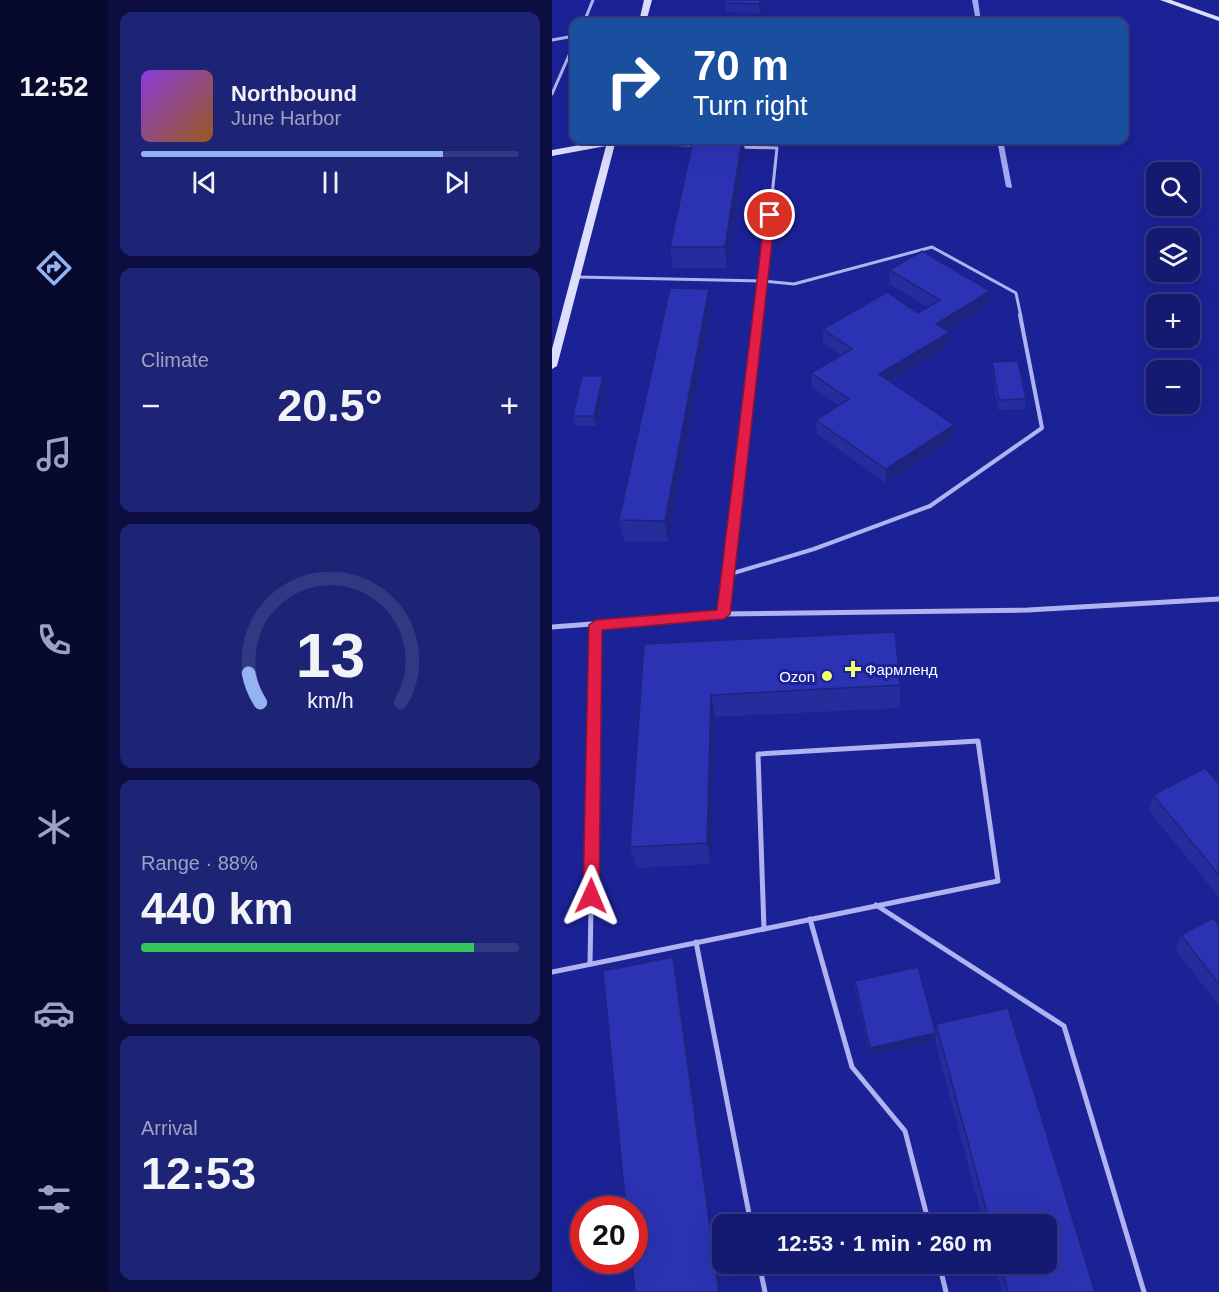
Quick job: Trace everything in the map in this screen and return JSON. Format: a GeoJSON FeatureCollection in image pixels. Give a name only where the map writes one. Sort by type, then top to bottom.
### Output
{"type":"FeatureCollection","features":[{"type":"Feature","properties":{"kind":"main road"},"geometry":{"type":"LineString","coordinates":[[643,18],[648,0]]}},
{"type":"Feature","properties":{"kind":"main road"},"geometry":{"type":"LineString","coordinates":[[1164,0],[1219,19]]}},
{"type":"Feature","properties":{"kind":"main road"},"geometry":{"type":"LineString","coordinates":[[552,153],[596,144]]}},
{"type":"Feature","properties":{"kind":"main road"},"geometry":{"type":"LineString","coordinates":[[552,366],[610,144]]}},
{"type":"Feature","properties":{"kind":"street"},"geometry":{"type":"LineString","coordinates":[[552,627],[724,614],[1028,610],[1219,599]]}},
{"type":"Feature","properties":{"kind":"lane"},"geometry":{"type":"LineString","coordinates":[[586,18],[593,0]]}},
{"type":"Feature","properties":{"kind":"lane"},"geometry":{"type":"LineString","coordinates":[[552,40],[570,37]]}},
{"type":"Feature","properties":{"kind":"lane"},"geometry":{"type":"LineString","coordinates":[[552,94],[570,53]]}},
{"type":"Feature","properties":{"kind":"lane"},"geometry":{"type":"LineString","coordinates":[[668,144],[706,146]]}},
{"type":"Feature","properties":{"kind":"lane"},"geometry":{"type":"LineString","coordinates":[[724,614],[777,148],[730,147]]}},
{"type":"Feature","properties":{"kind":"lane"},"geometry":{"type":"LineString","coordinates":[[577,277],[763,281],[794,284],[933,247],[1016,293],[1042,428],[930,506],[814,549],[727,575]]}},
{"type":"Feature","properties":{"kind":"lane"},"geometry":{"type":"LineString","coordinates":[[590,964],[596,625]]}},
{"type":"Feature","properties":{"kind":"lane"},"geometry":{"type":"LineString","coordinates":[[552,972],[764,929],[876,905],[998,881],[978,741],[758,754],[764,929]]}},
{"type":"Feature","properties":{"kind":"lane"},"geometry":{"type":"LineString","coordinates":[[876,905],[1064,1026],[1144,1292]]}},
{"type":"Feature","properties":{"kind":"lane"},"geometry":{"type":"LineString","coordinates":[[810,919],[852,1067],[905,1131],[926,1214]]}},
{"type":"Feature","properties":{"kind":"lane"},"geometry":{"type":"LineString","coordinates":[[696,942],[749,1214]]}},
{"type":"Feature","properties":{"kind":"lane"},"geometry":{"type":"LineString","coordinates":[[761,1274],[765,1292]]}},
{"type":"Feature","properties":{"kind":"lane"},"geometry":{"type":"LineString","coordinates":[[942,1274],[946,1292]]}},
{"type":"Feature","properties":{"kind":"building"},"geometry":{"type":"Polygon","coordinates":[[[726,0],[760,0],[759,4],[725,3],[726,0]]]}},
{"type":"Feature","properties":{"kind":"building"},"geometry":{"type":"Polygon","coordinates":[[[692,144],[741,144],[725,247],[670,247],[692,144]]]}},
{"type":"Feature","properties":{"kind":"building"},"geometry":{"type":"Polygon","coordinates":[[[922,251],[990,291],[936,324],[950,332],[879,374],[954,425],[886,469],[816,420],[849,399],[811,373],[852,349],[823,329],[887,292],[918,313],[940,300],[889,270],[922,251]]]}},
{"type":"Feature","properties":{"kind":"building"},"geometry":{"type":"Polygon","coordinates":[[[670,288],[709,289],[665,521],[619,520],[670,288]]]}},
{"type":"Feature","properties":{"kind":"building"},"geometry":{"type":"Polygon","coordinates":[[[1018,361],[1026,399],[999,400],[992,362],[1018,361]]]}},
{"type":"Feature","properties":{"kind":"building"},"geometry":{"type":"Polygon","coordinates":[[[582,376],[603,376],[594,416],[573,416],[582,376]]]}},
{"type":"Feature","properties":{"kind":"building"},"geometry":{"type":"Polygon","coordinates":[[[895,632],[900,685],[711,695],[707,843],[630,847],[644,644],[895,632]]]}},
{"type":"Feature","properties":{"kind":"building"},"geometry":{"type":"Polygon","coordinates":[[[1205,768],[1219,784],[1219,875],[1153,795],[1205,768]]]}},
{"type":"Feature","properties":{"kind":"building"},"geometry":{"type":"Polygon","coordinates":[[[1213,918],[1219,926],[1219,984],[1181,935],[1213,918]]]}},
{"type":"Feature","properties":{"kind":"building"},"geometry":{"type":"Polygon","coordinates":[[[673,957],[712,1241],[712,1274],[717,1274],[719,1292],[635,1292],[633,1274],[648,1274],[648,1196],[625,1196],[603,971],[673,957]]]}},
{"type":"Feature","properties":{"kind":"building"},"geometry":{"type":"Polygon","coordinates":[[[918,967],[936,1033],[870,1048],[855,981],[918,967]]]}},
{"type":"Feature","properties":{"kind":"building"},"geometry":{"type":"Polygon","coordinates":[[[1008,1008],[1095,1292],[1008,1292],[1004,1274],[1057,1274],[1057,1214],[987,1214],[936,1024],[1008,1008]]]}},
{"type":"Feature","properties":{"kind":"waterway"},"geometry":{"type":"LineString","coordinates":[[975,0],[978,18]]}},
{"type":"Feature","properties":{"kind":"waterway"},"geometry":{"type":"LineString","coordinates":[[1001,144],[1009,187]]}},
{"type":"Feature","properties":{"kind":"place","name":"Фармленд"},"geometry":{"type":"Point","coordinates":[853,669]}},
{"type":"Feature","properties":{"kind":"place","name":"Ozon"},"geometry":{"type":"Point","coordinates":[827,676]}},
{"type":"Feature","properties":{"kind":"route"},"geometry":{"type":"LineString","coordinates":[[591,896],[596,625],[724,614],[770,215]]}}]}
